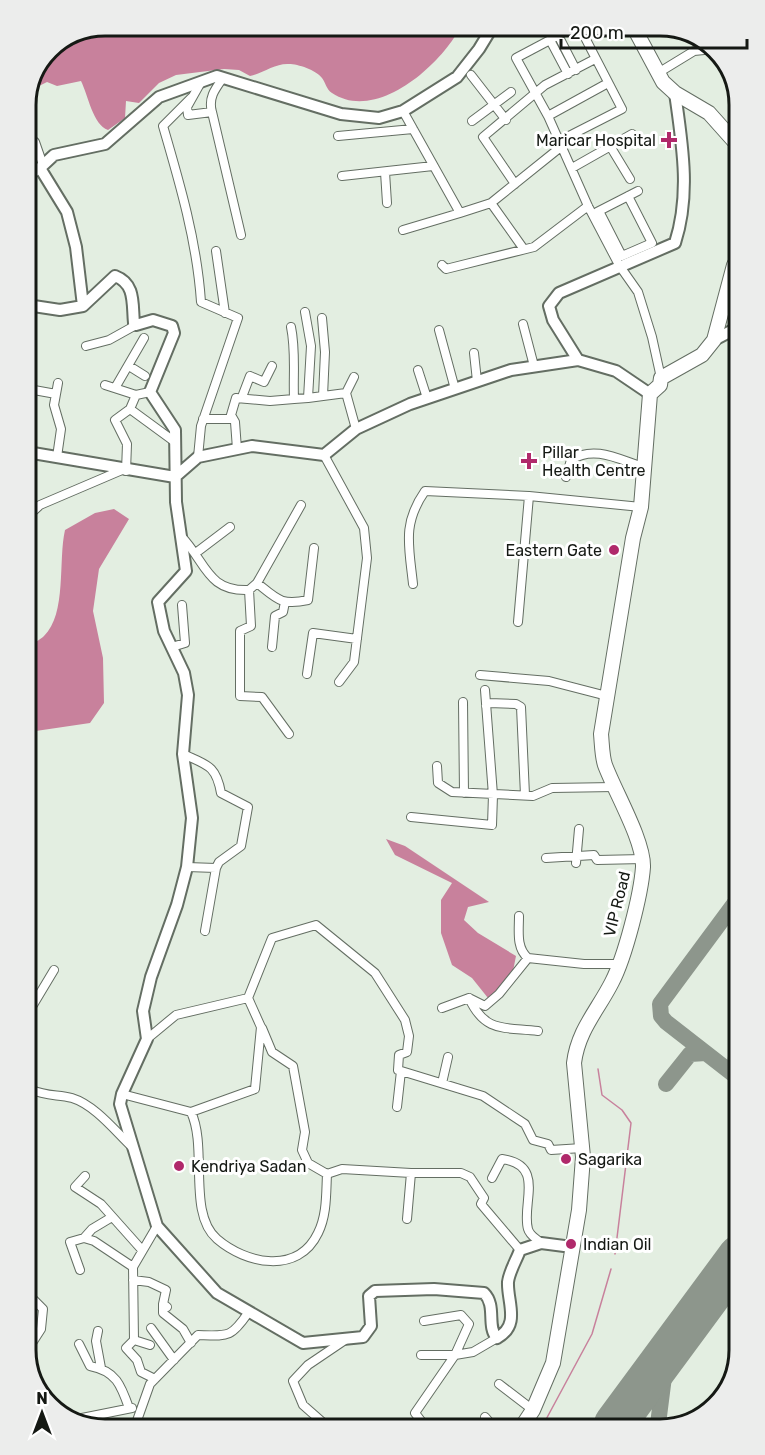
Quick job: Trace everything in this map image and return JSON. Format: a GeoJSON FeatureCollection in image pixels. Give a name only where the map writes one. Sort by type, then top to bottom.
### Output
{"type":"FeatureCollection","features":[{"type":"Feature","properties":{"kind":"highway"},"geometry":{"type":"LineString","coordinates":[[638,36],[658,73],[675,93],[709,113],[729,135]]}},
{"type":"Feature","properties":{"kind":"highway"},"geometry":{"type":"LineString","coordinates":[[714,340],[729,284]]}},
{"type":"Feature","properties":{"kind":"highway","name":"VIP Road"},"geometry":{"type":"LineString","coordinates":[[527,1419],[553,1363],[579,1210],[582,1148],[574,1063],[576,1048],[582,1030],[613,981],[632,922],[641,882],[643,859],[604,763],[601,734],[633,538],[641,507],[651,394],[660,385],[661,378],[702,355],[714,340]]}},
{"type":"Feature","properties":{"kind":"street"},"geometry":{"type":"LineString","coordinates":[[36,171],[54,155],[105,144],[159,97],[217,76],[341,114],[379,118],[403,111],[457,77],[487,36]]}},
{"type":"Feature","properties":{"kind":"street"},"geometry":{"type":"LineString","coordinates":[[556,36],[516,58],[548,116],[588,206],[596,212],[622,256],[652,243],[628,196]]}},
{"type":"Feature","properties":{"kind":"street"},"geometry":{"type":"LineString","coordinates":[[558,36],[572,72]]}},
{"type":"Feature","properties":{"kind":"street"},"geometry":{"type":"LineString","coordinates":[[404,230],[491,203],[562,146],[567,138],[622,110],[583,36]]}},
{"type":"Feature","properties":{"kind":"street"},"geometry":{"type":"LineString","coordinates":[[550,40],[572,72]]}},
{"type":"Feature","properties":{"kind":"street"},"geometry":{"type":"LineString","coordinates":[[658,73],[694,51],[703,51]]}},
{"type":"Feature","properties":{"kind":"street"},"geometry":{"type":"LineString","coordinates":[[515,184],[483,137],[537,95],[545,86],[595,59]]}},
{"type":"Feature","properties":{"kind":"street"},"geometry":{"type":"LineString","coordinates":[[471,75],[506,120]]}},
{"type":"Feature","properties":{"kind":"street"},"geometry":{"type":"LineString","coordinates":[[223,78],[214,90],[210,103],[241,235]]}},
{"type":"Feature","properties":{"kind":"street"},"geometry":{"type":"LineString","coordinates":[[198,457],[203,418],[238,318],[201,303],[199,273],[183,192],[163,126],[191,98],[201,82]]}},
{"type":"Feature","properties":{"kind":"street"},"geometry":{"type":"LineString","coordinates":[[548,116],[608,83]]}},
{"type":"Feature","properties":{"kind":"street"},"geometry":{"type":"LineString","coordinates":[[472,121],[511,92]]}},
{"type":"Feature","properties":{"kind":"street"},"geometry":{"type":"LineString","coordinates":[[578,360],[553,320],[549,306],[559,293],[619,265],[675,243],[684,193],[684,161],[675,93]]}},
{"type":"Feature","properties":{"kind":"street"},"geometry":{"type":"LineString","coordinates":[[191,98],[188,115],[212,111]]}},
{"type":"Feature","properties":{"kind":"street"},"geometry":{"type":"LineString","coordinates":[[403,111],[460,213]]}},
{"type":"Feature","properties":{"kind":"street"},"geometry":{"type":"LineString","coordinates":[[338,136],[413,129]]}},
{"type":"Feature","properties":{"kind":"street"},"geometry":{"type":"LineString","coordinates":[[572,168],[632,134]]}},
{"type":"Feature","properties":{"kind":"street"},"geometry":{"type":"LineString","coordinates":[[36,146],[41,166],[67,212],[76,247],[83,306]]}},
{"type":"Feature","properties":{"kind":"street"},"geometry":{"type":"LineString","coordinates":[[610,146],[630,179]]}},
{"type":"Feature","properties":{"kind":"street"},"geometry":{"type":"LineString","coordinates":[[342,176],[433,166]]}},
{"type":"Feature","properties":{"kind":"street"},"geometry":{"type":"LineString","coordinates":[[385,172],[387,203]]}},
{"type":"Feature","properties":{"kind":"street"},"geometry":{"type":"LineString","coordinates":[[596,212],[638,191]]}},
{"type":"Feature","properties":{"kind":"street"},"geometry":{"type":"LineString","coordinates":[[491,203],[523,248]]}},
{"type":"Feature","properties":{"kind":"street"},"geometry":{"type":"LineString","coordinates":[[442,265],[446,269],[534,247],[588,206]]}},
{"type":"Feature","properties":{"kind":"street"},"geometry":{"type":"LineString","coordinates":[[596,212],[619,265],[638,292],[652,337],[661,378]]}},
{"type":"Feature","properties":{"kind":"street"},"geometry":{"type":"LineString","coordinates":[[216,251],[225,313]]}},
{"type":"Feature","properties":{"kind":"street"},"geometry":{"type":"LineString","coordinates":[[36,306],[60,310],[83,306],[115,276],[123,279],[131,288],[136,325]]}},
{"type":"Feature","properties":{"kind":"street"},"geometry":{"type":"LineString","coordinates":[[305,312],[312,346],[308,398]]}},
{"type":"Feature","properties":{"kind":"street"},"geometry":{"type":"LineString","coordinates":[[322,318],[325,352],[323,396]]}},
{"type":"Feature","properties":{"kind":"street"},"geometry":{"type":"LineString","coordinates":[[86,346],[109,340],[136,325],[153,320],[172,326],[174,333],[150,392]]}},
{"type":"Feature","properties":{"kind":"street"},"geometry":{"type":"LineString","coordinates":[[523,324],[534,366]]}},
{"type":"Feature","properties":{"kind":"street"},"geometry":{"type":"LineString","coordinates":[[291,327],[296,351],[293,374],[294,399]]}},
{"type":"Feature","properties":{"kind":"street"},"geometry":{"type":"LineString","coordinates":[[439,330],[455,389]]}},
{"type":"Feature","properties":{"kind":"street","name":"VIP Road"},"geometry":{"type":"LineString","coordinates":[[714,340],[729,332]]}},
{"type":"Feature","properties":{"kind":"street"},"geometry":{"type":"LineString","coordinates":[[115,388],[144,338]]}},
{"type":"Feature","properties":{"kind":"street"},"geometry":{"type":"LineString","coordinates":[[474,353],[477,381]]}},
{"type":"Feature","properties":{"kind":"street"},"geometry":{"type":"LineString","coordinates":[[36,454],[175,477],[198,457],[252,446],[324,455],[356,429],[427,398],[511,370],[578,360],[616,372],[651,394]]}},
{"type":"Feature","properties":{"kind":"street"},"geometry":{"type":"LineString","coordinates":[[129,366],[145,376]]}},
{"type":"Feature","properties":{"kind":"street"},"geometry":{"type":"LineString","coordinates":[[242,398],[250,376],[264,382],[272,366]]}},
{"type":"Feature","properties":{"kind":"street"},"geometry":{"type":"LineString","coordinates":[[418,370],[427,398]]}},
{"type":"Feature","properties":{"kind":"street"},"geometry":{"type":"LineString","coordinates":[[354,377],[346,393],[356,429]]}},
{"type":"Feature","properties":{"kind":"street"},"geometry":{"type":"LineString","coordinates":[[57,457],[61,429],[54,405],[58,383]]}},
{"type":"Feature","properties":{"kind":"street"},"geometry":{"type":"LineString","coordinates":[[105,385],[135,395],[150,392]]}},
{"type":"Feature","properties":{"kind":"street"},"geometry":{"type":"LineString","coordinates":[[36,390],[56,394]]}},
{"type":"Feature","properties":{"kind":"street"},"geometry":{"type":"LineString","coordinates":[[147,1039],[143,1011],[187,867],[192,818],[183,754],[188,695],[184,673],[164,631],[158,602],[186,571],[175,477],[175,430],[150,392]]}},
{"type":"Feature","properties":{"kind":"street"},"geometry":{"type":"LineString","coordinates":[[231,418],[236,398],[270,401],[346,393]]}},
{"type":"Feature","properties":{"kind":"street"},"geometry":{"type":"LineString","coordinates":[[124,470],[127,444],[115,420],[130,409],[135,395]]}},
{"type":"Feature","properties":{"kind":"street"},"geometry":{"type":"LineString","coordinates":[[130,409],[175,442]]}},
{"type":"Feature","properties":{"kind":"street"},"geometry":{"type":"LineString","coordinates":[[203,418],[231,418],[235,422],[237,449]]}},
{"type":"Feature","properties":{"kind":"street"},"geometry":{"type":"LineString","coordinates":[[566,477],[571,460],[582,453],[594,452],[644,467]]}},
{"type":"Feature","properties":{"kind":"street"},"geometry":{"type":"LineString","coordinates":[[324,455],[364,528],[366,558],[354,662],[339,682]]}},
{"type":"Feature","properties":{"kind":"street"},"geometry":{"type":"LineString","coordinates":[[36,509],[124,470]]}},
{"type":"Feature","properties":{"kind":"street"},"geometry":{"type":"LineString","coordinates":[[413,584],[407,529],[415,506],[425,491],[529,496],[641,507]]}},
{"type":"Feature","properties":{"kind":"street"},"geometry":{"type":"LineString","coordinates":[[518,622],[529,496]]}},
{"type":"Feature","properties":{"kind":"street"},"geometry":{"type":"LineString","coordinates":[[181,536],[197,552],[219,585],[227,590],[249,590],[257,583],[301,505]]}},
{"type":"Feature","properties":{"kind":"street"},"geometry":{"type":"LineString","coordinates":[[197,552],[230,527]]}},
{"type":"Feature","properties":{"kind":"street"},"geometry":{"type":"LineString","coordinates":[[257,583],[275,601],[308,600],[314,548]]}},
{"type":"Feature","properties":{"kind":"street"},"geometry":{"type":"LineString","coordinates":[[249,590],[250,626],[240,631],[240,696],[261,697],[289,734]]}},
{"type":"Feature","properties":{"kind":"street"},"geometry":{"type":"LineString","coordinates":[[272,647],[275,615],[283,612],[285,602]]}},
{"type":"Feature","properties":{"kind":"street"},"geometry":{"type":"LineString","coordinates":[[172,647],[185,643],[182,605]]}},
{"type":"Feature","properties":{"kind":"street"},"geometry":{"type":"LineString","coordinates":[[306,674],[313,633],[357,639]]}},
{"type":"Feature","properties":{"kind":"street"},"geometry":{"type":"LineString","coordinates":[[480,675],[549,681],[607,696]]}},
{"type":"Feature","properties":{"kind":"street"},"geometry":{"type":"LineString","coordinates":[[411,817],[492,825],[493,795],[486,690]]}},
{"type":"Feature","properties":{"kind":"street"},"geometry":{"type":"LineString","coordinates":[[463,702],[464,793]]}},
{"type":"Feature","properties":{"kind":"street"},"geometry":{"type":"LineString","coordinates":[[486,706],[489,703],[506,703],[521,707],[525,795]]}},
{"type":"Feature","properties":{"kind":"street"},"geometry":{"type":"LineString","coordinates":[[183,754],[208,765],[216,772],[221,793],[248,807],[241,846],[219,862],[216,868],[205,931]]}},
{"type":"Feature","properties":{"kind":"street"},"geometry":{"type":"LineString","coordinates":[[437,766],[438,783],[452,792],[533,796],[552,788],[614,787]]}},
{"type":"Feature","properties":{"kind":"street"},"geometry":{"type":"LineString","coordinates":[[576,860],[579,829]]}},
{"type":"Feature","properties":{"kind":"street"},"geometry":{"type":"LineString","coordinates":[[546,858],[576,860],[594,855],[597,860],[643,859]]}},
{"type":"Feature","properties":{"kind":"street"},"geometry":{"type":"LineString","coordinates":[[187,867],[216,868]]}},
{"type":"Feature","properties":{"kind":"street"},"geometry":{"type":"LineString","coordinates":[[519,916],[519,942],[523,954],[528,958],[584,964],[618,964]]}},
{"type":"Feature","properties":{"kind":"street"},"geometry":{"type":"LineString","coordinates":[[520,1250],[481,1204],[484,1198],[470,1177],[461,1173],[342,1169],[327,1174],[308,1163],[302,1150],[305,1132],[293,1066],[272,1052],[248,998],[272,938],[316,925],[375,972],[405,1020],[409,1036],[407,1052],[399,1055],[398,1070],[483,1096],[525,1124],[533,1140],[548,1144],[551,1150],[582,1148]]}},
{"type":"Feature","properties":{"kind":"street"},"geometry":{"type":"LineString","coordinates":[[442,1008],[469,998],[485,1006],[499,994],[528,958]]}},
{"type":"Feature","properties":{"kind":"street"},"geometry":{"type":"LineString","coordinates":[[36,1000],[54,970]]}},
{"type":"Feature","properties":{"kind":"street"},"geometry":{"type":"LineString","coordinates":[[248,998],[176,1015],[147,1039],[122,1094],[120,1104],[157,1226],[217,1293],[303,1343],[363,1337],[371,1326],[369,1296],[375,1291],[434,1289],[484,1293],[490,1299],[492,1332],[498,1338]]}},
{"type":"Feature","properties":{"kind":"street"},"geometry":{"type":"LineString","coordinates":[[469,998],[475,1011],[489,1026],[538,1031]]}},
{"type":"Feature","properties":{"kind":"street"},"geometry":{"type":"LineString","coordinates":[[122,1094],[191,1112],[255,1089],[261,1027]]}},
{"type":"Feature","properties":{"kind":"street"},"geometry":{"type":"LineString","coordinates":[[442,1083],[448,1057]]}},
{"type":"Feature","properties":{"kind":"street"},"geometry":{"type":"LineString","coordinates":[[397,1107],[401,1071]]}},
{"type":"Feature","properties":{"kind":"street"},"geometry":{"type":"LineString","coordinates":[[36,1091],[56,1098],[72,1098],[87,1106],[134,1148]]}},
{"type":"Feature","properties":{"kind":"street"},"geometry":{"type":"LineString","coordinates":[[191,1112],[198,1126],[203,1220],[215,1238],[239,1254],[267,1263],[296,1257],[318,1234],[326,1209],[327,1174]]}},
{"type":"Feature","properties":{"kind":"street"},"geometry":{"type":"LineString","coordinates":[[492,1178],[502,1159],[511,1160],[523,1170],[530,1181],[527,1227],[531,1235],[541,1243]]}},
{"type":"Feature","properties":{"kind":"street"},"geometry":{"type":"LineString","coordinates":[[407,1219],[411,1173]]}},
{"type":"Feature","properties":{"kind":"street"},"geometry":{"type":"LineString","coordinates":[[85,1176],[75,1186],[101,1204],[142,1250]]}},
{"type":"Feature","properties":{"kind":"street"},"geometry":{"type":"LineString","coordinates":[[80,1270],[70,1242],[84,1238],[92,1229],[112,1217]]}},
{"type":"Feature","properties":{"kind":"street"},"geometry":{"type":"LineString","coordinates":[[155,1379],[141,1372],[137,1360],[126,1348],[134,1340],[133,1267],[157,1226]]}},
{"type":"Feature","properties":{"kind":"street"},"geometry":{"type":"LineString","coordinates":[[84,1238],[107,1249],[133,1267]]}},
{"type":"Feature","properties":{"kind":"street"},"geometry":{"type":"LineString","coordinates":[[421,1355],[473,1352],[504,1335],[513,1319],[508,1280],[520,1250],[541,1243],[572,1247]]}},
{"type":"Feature","properties":{"kind":"street"},"geometry":{"type":"LineString","coordinates":[[133,1280],[149,1282],[166,1290],[163,1312],[183,1329],[191,1343]]}},
{"type":"Feature","properties":{"kind":"street"},"geometry":{"type":"LineString","coordinates":[[36,1304],[42,1309],[42,1317],[41,1329],[36,1337]]}},
{"type":"Feature","properties":{"kind":"street"},"geometry":{"type":"LineString","coordinates":[[137,1419],[150,1384],[198,1335],[225,1336],[235,1332],[248,1312]]}},
{"type":"Feature","properties":{"kind":"street"},"geometry":{"type":"LineString","coordinates":[[420,1419],[415,1413],[455,1354],[470,1324],[461,1315],[424,1321]]}},
{"type":"Feature","properties":{"kind":"street"},"geometry":{"type":"LineString","coordinates":[[151,1328],[174,1360]]}},
{"type":"Feature","properties":{"kind":"street"},"geometry":{"type":"LineString","coordinates":[[98,1331],[96,1341],[101,1368]]}},
{"type":"Feature","properties":{"kind":"street"},"geometry":{"type":"LineString","coordinates":[[134,1340],[150,1346]]}},
{"type":"Feature","properties":{"kind":"street"},"geometry":{"type":"LineString","coordinates":[[319,1419],[303,1405],[293,1381],[308,1365],[345,1340]]}},
{"type":"Feature","properties":{"kind":"street"},"geometry":{"type":"LineString","coordinates":[[79,1344],[90,1366],[101,1368],[120,1382],[129,1408]]}},
{"type":"Feature","properties":{"kind":"street"},"geometry":{"type":"LineString","coordinates":[[499,1384],[533,1410]]}},
{"type":"Feature","properties":{"kind":"street"},"geometry":{"type":"LineString","coordinates":[[88,1417],[142,1405]]}},
{"type":"Feature","properties":{"kind":"shaded area"},"geometry":{"type":"Polygon","coordinates":[[[455,36],[424,72],[388,95],[368,101],[350,100],[332,93],[316,72],[293,64],[279,65],[250,76],[239,70],[224,69],[176,75],[159,83],[139,103],[126,101],[125,118],[108,130],[98,122],[81,81],[57,86],[47,82],[38,86],[50,63],[60,53],[71,45],[92,37],[455,36]]]}},
{"type":"Feature","properties":{"kind":"shaded area"},"geometry":{"type":"Polygon","coordinates":[[[114,509],[129,519],[99,569],[93,611],[103,658],[104,703],[90,723],[36,731],[36,641],[44,636],[56,614],[65,530],[95,513],[114,509]]]}},
{"type":"Feature","properties":{"kind":"shaded area"},"geometry":{"type":"Polygon","coordinates":[[[386,839],[405,846],[489,902],[468,907],[464,920],[478,933],[516,956],[511,981],[488,998],[472,978],[452,965],[441,933],[441,900],[452,883],[395,855],[386,839]]]}},
{"type":"Feature","properties":{"kind":"waterway"},"geometry":{"type":"LineString","coordinates":[[598,1069],[602,1095],[622,1110],[631,1123],[615,1254]]}},
{"type":"Feature","properties":{"kind":"waterway"},"geometry":{"type":"LineString","coordinates":[[546,1419],[592,1334],[611,1269]]}},
{"type":"Feature","properties":{"kind":"taxiway"},"geometry":{"type":"LineString","coordinates":[[729,911],[660,1004],[661,1016],[666,1022],[729,1071]]}},
{"type":"Feature","properties":{"kind":"taxiway"},"geometry":{"type":"LineString","coordinates":[[666,1084],[690,1054],[706,1053]]}},
{"type":"Feature","properties":{"kind":"taxiway"},"geometry":{"type":"LineString","coordinates":[[659,1419],[666,1361],[671,1349]]}},
{"type":"Feature","properties":{"kind":"runway"},"geometry":{"type":"LineString","coordinates":[[619,1419],[729,1270]]}},
{"type":"Feature","properties":{"kind":"place","name":"Maricar Hospital"},"geometry":{"type":"Point","coordinates":[669,140]}},
{"type":"Feature","properties":{"kind":"place","name":"Pillar Health Centre"},"geometry":{"type":"Point","coordinates":[529,461]}},
{"type":"Feature","properties":{"kind":"place","name":"Eastern Gate"},"geometry":{"type":"Point","coordinates":[614,550]}},
{"type":"Feature","properties":{"kind":"place","name":"Sagarika"},"geometry":{"type":"Point","coordinates":[566,1159]}},
{"type":"Feature","properties":{"kind":"place","name":"Kendriya Sadan"},"geometry":{"type":"Point","coordinates":[179,1166]}},
{"type":"Feature","properties":{"kind":"place","name":"Indian Oil"},"geometry":{"type":"Point","coordinates":[571,1244]}}]}
